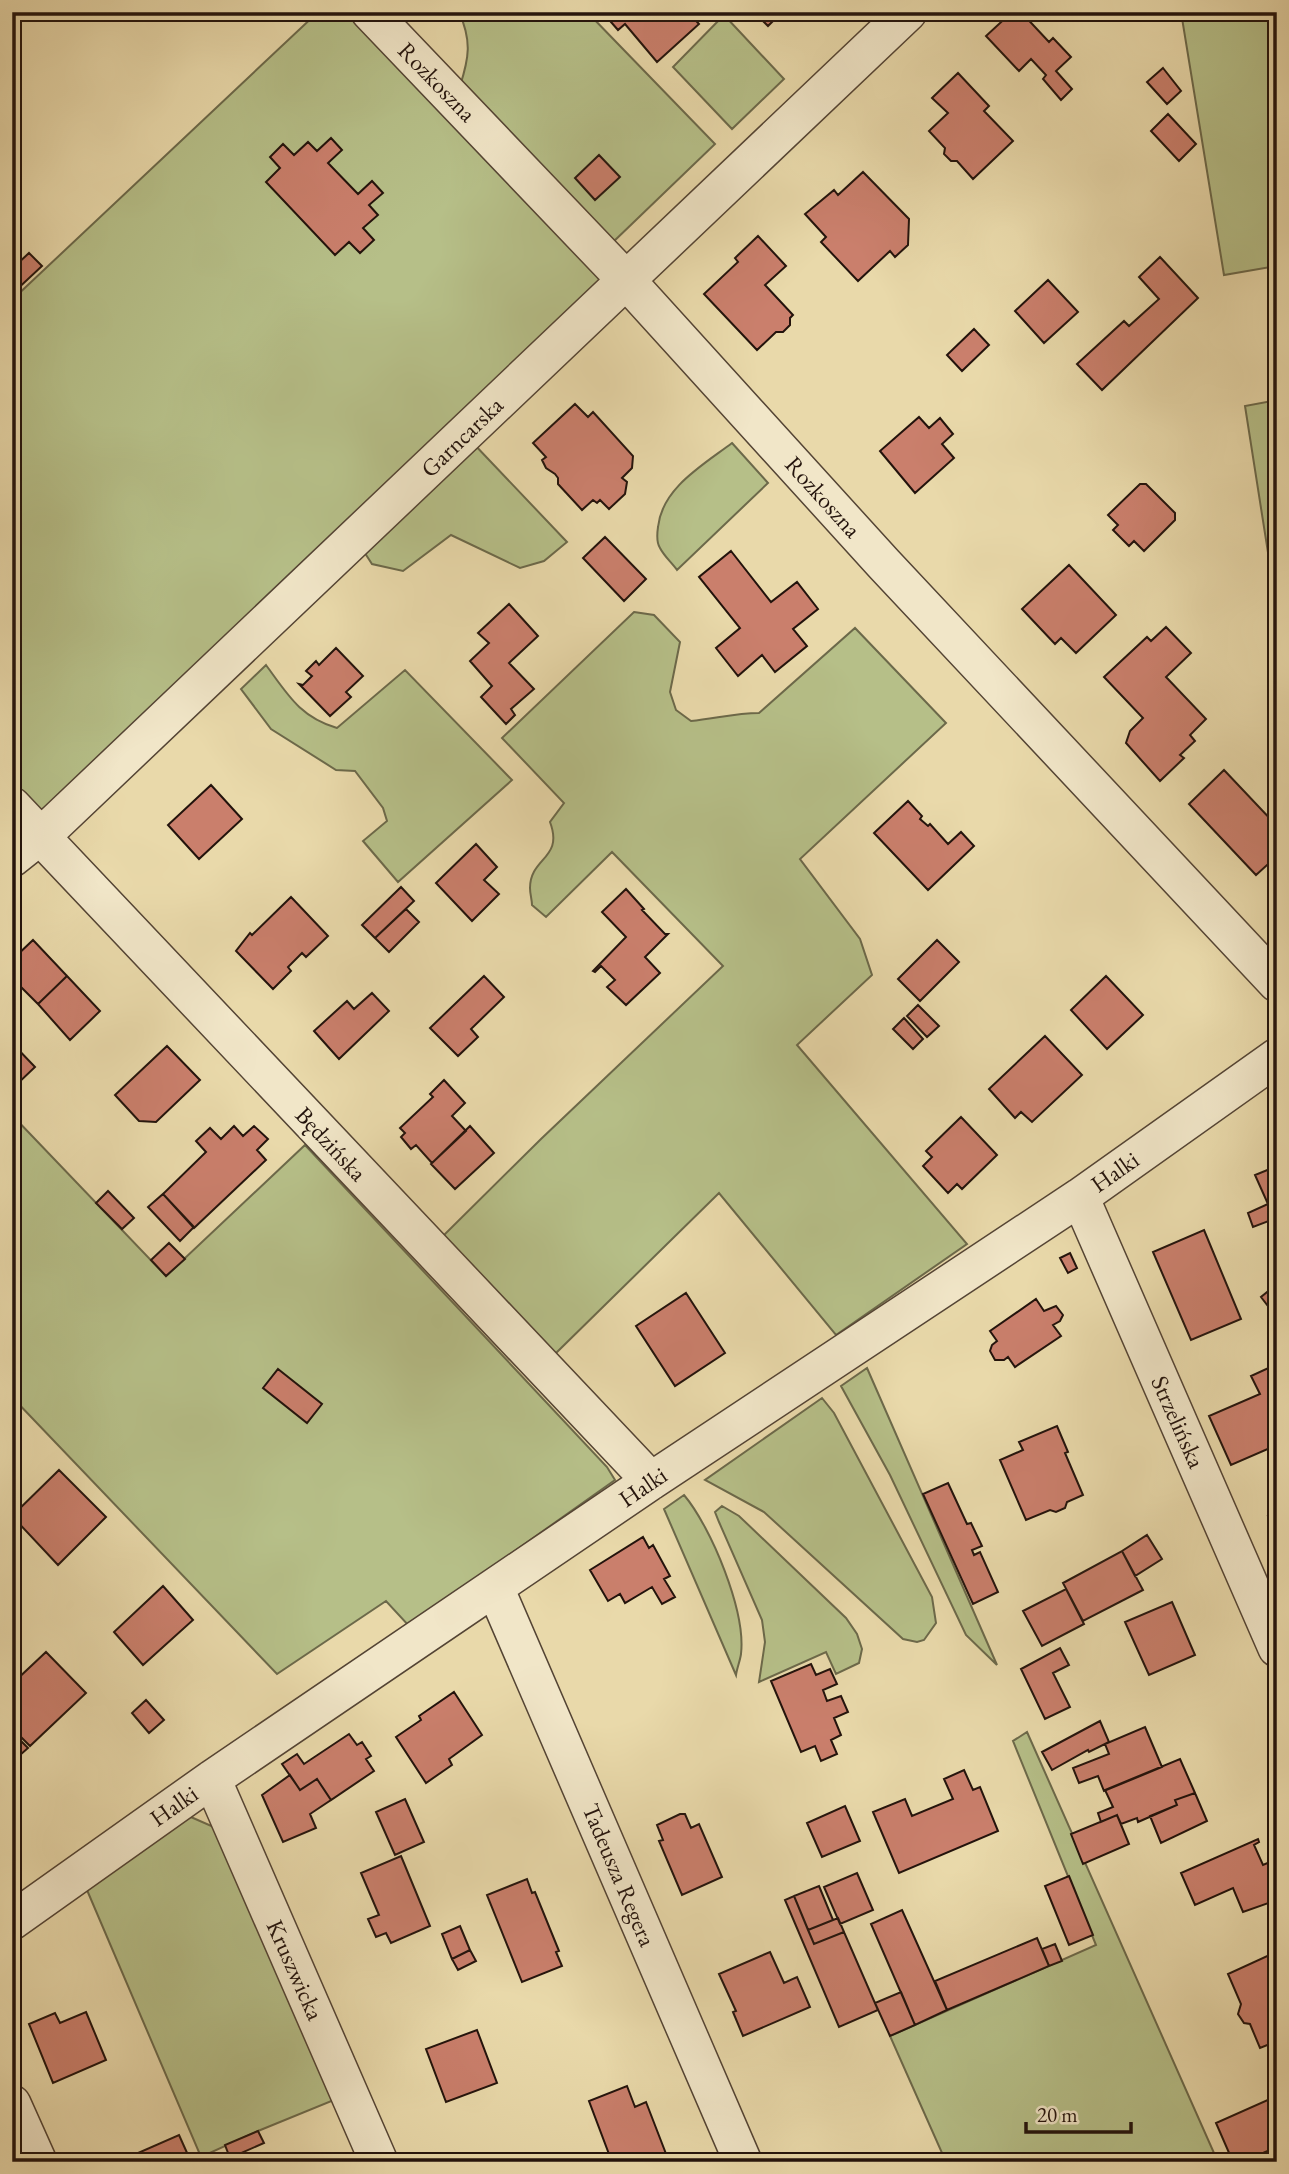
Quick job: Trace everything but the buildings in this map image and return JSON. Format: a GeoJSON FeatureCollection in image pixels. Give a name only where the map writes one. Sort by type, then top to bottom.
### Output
{"type":"FeatureCollection","features":[{"type":"Feature","properties":{"kind":"street","name":"Rozkoszna"},"geometry":{"type":"LineString","coordinates":[[370,12],[626,280],[884,564],[1277,983]]}},
{"type":"Feature","properties":{"kind":"street","name":"Garncarska"},"geometry":{"type":"LineString","coordinates":[[12,858],[40,835],[908,12]]}},
{"type":"Feature","properties":{"kind":"street","name":"Będzińska"},"geometry":{"type":"LineString","coordinates":[[12,806],[651,1481]]}},
{"type":"Feature","properties":{"kind":"street","name":"Halki"},"geometry":{"type":"LineString","coordinates":[[12,1922],[212,1779],[651,1481],[1080,1197],[1277,1057]]}},
{"type":"Feature","properties":{"kind":"street","name":"Strzelińska"},"geometry":{"type":"LineString","coordinates":[[1080,1197],[1277,1648]]}},
{"type":"Feature","properties":{"kind":"street","name":"Tadeusza Regera"},"geometry":{"type":"LineString","coordinates":[[495,1588],[743,2162]]}},
{"type":"Feature","properties":{"kind":"street","name":"Kruszwicka"},"geometry":{"type":"LineString","coordinates":[[212,1779],[379,2162]]}},
{"type":"Feature","properties":{"kind":"street"},"geometry":{"type":"LineString","coordinates":[[12,2104],[38,2162]]}},
{"type":"Feature","properties":{"kind":"green space"},"geometry":{"type":"Polygon","coordinates":[[[318,12],[356,12],[598,274],[601,289],[51,809],[34,810],[12,788],[12,300],[318,12]]]}},
{"type":"Feature","properties":{"kind":"green space"},"geometry":{"type":"Polygon","coordinates":[[[459,12],[590,12],[589,14],[715,144],[611,244],[460,86],[468,49],[459,12]]]}},
{"type":"Feature","properties":{"kind":"green space"},"geometry":{"type":"Polygon","coordinates":[[[1181,12],[1277,12],[1277,266],[1224,275],[1181,12]]]}},
{"type":"Feature","properties":{"kind":"green space"},"geometry":{"type":"Polygon","coordinates":[[[724,15],[784,79],[732,129],[673,67],[724,15]]]}},
{"type":"Feature","properties":{"kind":"green space"},"geometry":{"type":"Polygon","coordinates":[[[1277,400],[1277,610],[1245,406],[1277,400]]]}},
{"type":"Feature","properties":{"kind":"green space"},"geometry":{"type":"Polygon","coordinates":[[[472,442],[567,542],[544,561],[520,568],[451,535],[403,571],[372,564],[361,547],[472,442]]]}},
{"type":"Feature","properties":{"kind":"green space"},"geometry":{"type":"Polygon","coordinates":[[[732,443],[768,483],[677,570],[658,543],[661,513],[667,501],[686,479],[732,443]]]}},
{"type":"Feature","properties":{"kind":"green space"},"geometry":{"type":"Polygon","coordinates":[[[634,612],[654,615],[680,642],[670,692],[676,710],[691,721],[759,713],[855,628],[946,723],[800,859],[860,939],[872,975],[797,1045],[967,1244],[836,1335],[719,1193],[555,1354],[442,1237],[723,966],[612,852],[546,917],[532,905],[531,878],[550,851],[553,834],[550,822],[564,803],[502,738],[634,612]]]}},
{"type":"Feature","properties":{"kind":"green space"},"geometry":{"type":"Polygon","coordinates":[[[266,665],[296,704],[313,718],[337,728],[405,670],[512,780],[398,882],[363,841],[387,821],[383,808],[355,771],[336,770],[271,729],[241,689],[266,665]]]}},
{"type":"Feature","properties":{"kind":"green space"},"geometry":{"type":"Polygon","coordinates":[[[12,1115],[166,1276],[305,1145],[607,1467],[615,1480],[409,1626],[386,1601],[277,1674],[12,1397],[12,1115]]]}},
{"type":"Feature","properties":{"kind":"green space"},"geometry":{"type":"Polygon","coordinates":[[[867,1368],[997,1665],[966,1635],[890,1475],[841,1386],[867,1368]]]}},
{"type":"Feature","properties":{"kind":"green space"},"geometry":{"type":"Polygon","coordinates":[[[822,1398],[834,1413],[932,1597],[936,1623],[924,1640],[917,1642],[903,1639],[764,1512],[705,1480],[822,1398]]]}},
{"type":"Feature","properties":{"kind":"green space"},"geometry":{"type":"Polygon","coordinates":[[[684,1495],[705,1527],[732,1593],[741,1636],[741,1654],[736,1675],[664,1509],[684,1495]]]}},
{"type":"Feature","properties":{"kind":"green space"},"geometry":{"type":"Polygon","coordinates":[[[722,1506],[739,1516],[846,1618],[857,1634],[862,1649],[859,1663],[836,1674],[826,1652],[759,1682],[765,1642],[762,1620],[715,1512],[722,1506]]]}},
{"type":"Feature","properties":{"kind":"green space"},"geometry":{"type":"Polygon","coordinates":[[[1027,1732],[1218,2162],[946,2162],[890,2036],[1096,1945],[1013,1741],[1027,1732]]]}},
{"type":"Feature","properties":{"kind":"green space"},"geometry":{"type":"Polygon","coordinates":[[[184,1814],[216,1828],[334,2100],[201,2157],[84,1883],[184,1814]]]}}]}
